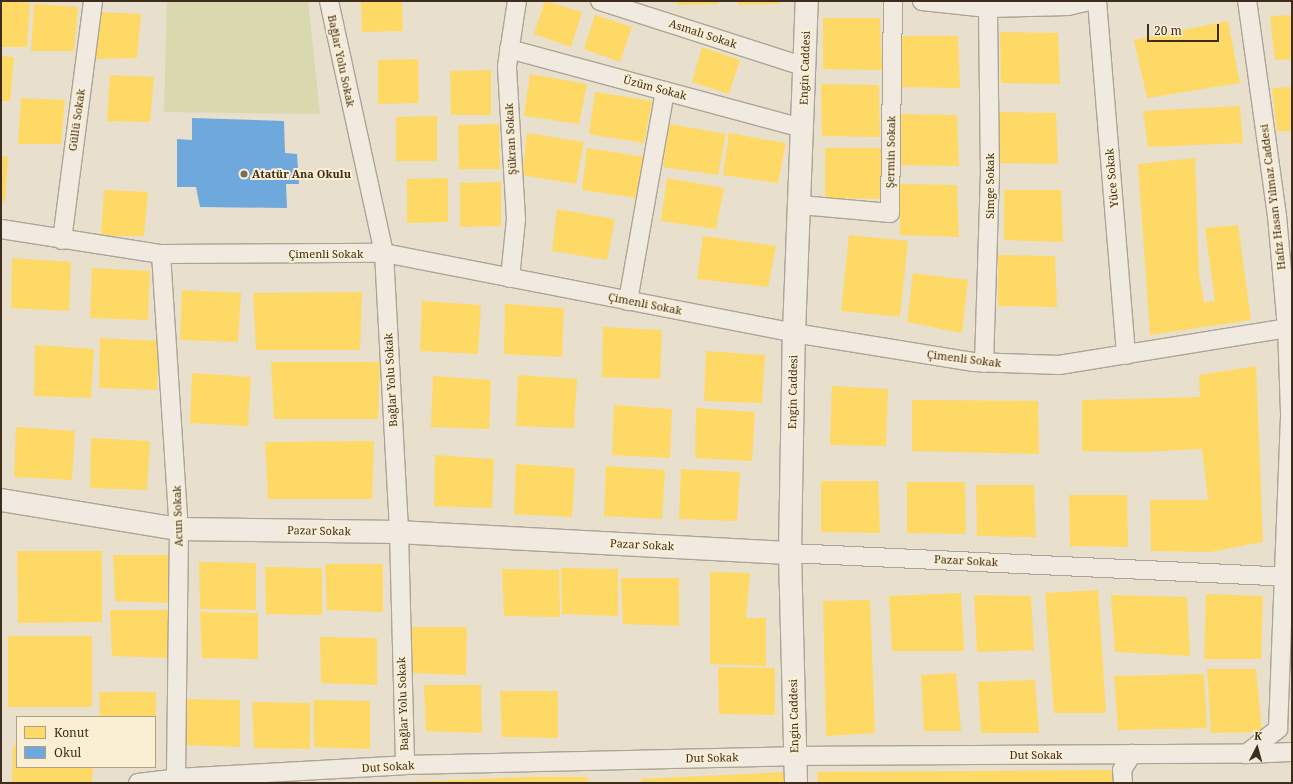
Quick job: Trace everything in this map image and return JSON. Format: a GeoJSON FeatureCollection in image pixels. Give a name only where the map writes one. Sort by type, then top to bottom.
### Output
{"type":"FeatureCollection","features":[{"type":"Feature","properties":{"kind":"street","name":"Güllü Sokak"},"geometry":{"type":"LineString","coordinates":[[62,240],[93,1]]}},
{"type":"Feature","properties":{"kind":"street","name":"Bağlar Yolu Sokak"},"geometry":{"type":"LineString","coordinates":[[329,1],[384,254],[398,532],[405,766]]}},
{"type":"Feature","properties":{"kind":"street","name":"Şükran Sokak"},"geometry":{"type":"LineString","coordinates":[[510,278],[516,219],[508,73],[509,49],[517,1]]}},
{"type":"Feature","properties":{"kind":"street","name":"Asmalı Sokak"},"geometry":{"type":"LineString","coordinates":[[600,1],[652,9],[805,67]]}},
{"type":"Feature","properties":{"kind":"street","name":"Engin Caddesi"},"geometry":{"type":"LineString","coordinates":[[796,783],[790,553],[794,334],[807,1]]}},
{"type":"Feature","properties":{"kind":"street","name":"Şermin Sokak"},"geometry":{"type":"LineString","coordinates":[[800,205],[890,213],[893,1]]}},
{"type":"Feature","properties":{"kind":"street"},"geometry":{"type":"LineString","coordinates":[[922,1],[988,8],[1068,6],[1090,1]]}},
{"type":"Feature","properties":{"kind":"street","name":"Yüce Sokak"},"geometry":{"type":"LineString","coordinates":[[1097,1],[1126,355]]}},
{"type":"Feature","properties":{"kind":"street","name":"Hafız Hasan Yılmaz Caddesi"},"geometry":{"type":"LineString","coordinates":[[1246,754],[1278,729],[1289,577],[1291,412],[1284,216],[1247,1]]}},
{"type":"Feature","properties":{"kind":"street","name":"Simge Sokak"},"geometry":{"type":"LineString","coordinates":[[984,363],[990,174],[988,8]]}},
{"type":"Feature","properties":{"kind":"street","name":"Üzüm Sokak"},"geometry":{"type":"LineString","coordinates":[[509,49],[802,128]]}},
{"type":"Feature","properties":{"kind":"street"},"geometry":{"type":"LineString","coordinates":[[628,301],[665,91]]}},
{"type":"Feature","properties":{"kind":"street","name":"Çimenli Sokak"},"geometry":{"type":"LineString","coordinates":[[1,229],[62,240],[161,254],[384,254],[794,334],[984,363],[1059,365],[1287,328]]}},
{"type":"Feature","properties":{"kind":"street","name":"Acun Sokak"},"geometry":{"type":"LineString","coordinates":[[161,254],[180,529],[176,778]]}},
{"type":"Feature","properties":{"kind":"street","name":"Pazar Sokak"},"geometry":{"type":"LineString","coordinates":[[1,500],[180,529],[398,532],[790,553],[1289,577]]}},
{"type":"Feature","properties":{"kind":"street","name":"Dut Sokak"},"geometry":{"type":"LineString","coordinates":[[138,783],[176,778],[405,766],[795,756],[1246,754],[1292,752]]}},
{"type":"Feature","properties":{"kind":"street"},"geometry":{"type":"LineString","coordinates":[[1123,783],[1122,770],[1132,754]]}},
{"type":"Feature","properties":{"kind":"shaded area"},"geometry":{"type":"Polygon","coordinates":[[[167,1],[308,1],[320,114],[164,112],[167,1]]]}},
{"type":"Feature","properties":{"kind":"building: Konut"},"geometry":{"type":"Polygon","coordinates":[[[1,1],[30,3],[27,47],[1,47],[1,1]]]}},
{"type":"Feature","properties":{"kind":"building: Konut"},"geometry":{"type":"Polygon","coordinates":[[[361,1],[402,1],[403,31],[362,32],[361,1]]]}},
{"type":"Feature","properties":{"kind":"building: Konut"},"geometry":{"type":"Polygon","coordinates":[[[545,1],[582,12],[571,47],[534,34],[545,1]]]}},
{"type":"Feature","properties":{"kind":"building: Konut"},"geometry":{"type":"Polygon","coordinates":[[[677,1],[718,1],[718,4],[677,5],[677,1]]]}},
{"type":"Feature","properties":{"kind":"building: Konut"},"geometry":{"type":"Polygon","coordinates":[[[738,1],[779,1],[779,4],[738,5],[738,1]]]}},
{"type":"Feature","properties":{"kind":"building: Konut"},"geometry":{"type":"Polygon","coordinates":[[[34,4],[78,7],[74,51],[31,51],[34,4]]]}},
{"type":"Feature","properties":{"kind":"building: Konut"},"geometry":{"type":"Polygon","coordinates":[[[98,12],[141,14],[137,58],[94,59],[98,12]]]}},
{"type":"Feature","properties":{"kind":"building: Konut"},"geometry":{"type":"Polygon","coordinates":[[[595,15],[632,27],[620,62],[584,49],[595,15]]]}},
{"type":"Feature","properties":{"kind":"building: Konut"},"geometry":{"type":"Polygon","coordinates":[[[1292,15],[1292,59],[1275,60],[1270,16],[1292,15]]]}},
{"type":"Feature","properties":{"kind":"building: Konut"},"geometry":{"type":"Polygon","coordinates":[[[823,18],[880,18],[882,70],[823,69],[823,18]]]}},
{"type":"Feature","properties":{"kind":"building: Konut"},"geometry":{"type":"Polygon","coordinates":[[[1228,21],[1240,83],[1147,98],[1134,40],[1228,21]]]}},
{"type":"Feature","properties":{"kind":"building: Konut"},"geometry":{"type":"Polygon","coordinates":[[[1000,32],[1058,33],[1060,84],[1001,83],[1000,32]]]}},
{"type":"Feature","properties":{"kind":"building: Konut"},"geometry":{"type":"Polygon","coordinates":[[[901,36],[958,36],[960,88],[901,87],[901,36]]]}},
{"type":"Feature","properties":{"kind":"building: Konut"},"geometry":{"type":"Polygon","coordinates":[[[702,47],[740,60],[729,94],[692,82],[702,47]]]}},
{"type":"Feature","properties":{"kind":"building: Konut"},"geometry":{"type":"Polygon","coordinates":[[[1,56],[14,57],[10,101],[1,101],[1,56]]]}},
{"type":"Feature","properties":{"kind":"building: Konut"},"geometry":{"type":"Polygon","coordinates":[[[418,59],[419,103],[378,104],[378,60],[418,59]]]}},
{"type":"Feature","properties":{"kind":"building: Konut"},"geometry":{"type":"Polygon","coordinates":[[[491,70],[491,115],[451,115],[450,71],[491,70]]]}},
{"type":"Feature","properties":{"kind":"building: Konut"},"geometry":{"type":"Polygon","coordinates":[[[530,74],[587,84],[579,124],[524,116],[530,74]]]}},
{"type":"Feature","properties":{"kind":"building: Konut"},"geometry":{"type":"Polygon","coordinates":[[[110,75],[154,77],[150,122],[107,121],[110,75]]]}},
{"type":"Feature","properties":{"kind":"building: Konut"},"geometry":{"type":"Polygon","coordinates":[[[821,84],[879,85],[880,137],[822,136],[821,84]]]}},
{"type":"Feature","properties":{"kind":"building: Konut"},"geometry":{"type":"Polygon","coordinates":[[[1292,87],[1292,131],[1277,131],[1272,88],[1292,87]]]}},
{"type":"Feature","properties":{"kind":"building: Konut"},"geometry":{"type":"Polygon","coordinates":[[[595,92],[652,101],[644,143],[589,134],[595,92]]]}},
{"type":"Feature","properties":{"kind":"building: Konut"},"geometry":{"type":"Polygon","coordinates":[[[21,98],[65,100],[61,144],[18,144],[21,98]]]}},
{"type":"Feature","properties":{"kind":"building: Konut"},"geometry":{"type":"Polygon","coordinates":[[[1240,106],[1243,143],[1148,147],[1143,111],[1240,106]]]}},
{"type":"Feature","properties":{"kind":"building: Konut"},"geometry":{"type":"Polygon","coordinates":[[[999,112],[1056,113],[1058,164],[999,163],[999,112]]]}},
{"type":"Feature","properties":{"kind":"building: Konut"},"geometry":{"type":"Polygon","coordinates":[[[900,114],[957,115],[959,166],[900,165],[900,114]]]}},
{"type":"Feature","properties":{"kind":"building: Konut"},"geometry":{"type":"Polygon","coordinates":[[[437,116],[437,161],[396,161],[396,117],[437,116]]]}},
{"type":"Feature","properties":{"kind":"building: Konut"},"geometry":{"type":"Polygon","coordinates":[[[499,124],[500,169],[459,169],[458,125],[499,124]]]}},
{"type":"Feature","properties":{"kind":"building: Konut"},"geometry":{"type":"Polygon","coordinates":[[[669,124],[726,134],[718,175],[663,167],[669,124]]]}},
{"type":"Feature","properties":{"kind":"building: Konut"},"geometry":{"type":"Polygon","coordinates":[[[527,133],[584,142],[576,184],[522,175],[527,133]]]}},
{"type":"Feature","properties":{"kind":"building: Konut"},"geometry":{"type":"Polygon","coordinates":[[[729,133],[786,143],[778,183],[723,175],[729,133]]]}},
{"type":"Feature","properties":{"kind":"building: Konut"},"geometry":{"type":"Polygon","coordinates":[[[587,148],[645,157],[637,198],[582,190],[587,148]]]}},
{"type":"Feature","properties":{"kind":"building: Konut"},"geometry":{"type":"Polygon","coordinates":[[[825,148],[883,148],[884,199],[825,198],[825,148]]]}},
{"type":"Feature","properties":{"kind":"building: Konut"},"geometry":{"type":"Polygon","coordinates":[[[1,156],[8,157],[5,201],[1,201],[1,156]]]}},
{"type":"Feature","properties":{"kind":"building: Konut"},"geometry":{"type":"Polygon","coordinates":[[[1195,158],[1199,276],[1204,302],[1215,301],[1205,228],[1238,225],[1251,320],[1150,335],[1138,164],[1195,158]]]}},
{"type":"Feature","properties":{"kind":"building: Konut"},"geometry":{"type":"Polygon","coordinates":[[[448,178],[448,222],[407,223],[407,179],[448,178]]]}},
{"type":"Feature","properties":{"kind":"building: Konut"},"geometry":{"type":"Polygon","coordinates":[[[667,178],[724,188],[716,229],[661,221],[667,178]]]}},
{"type":"Feature","properties":{"kind":"building: Konut"},"geometry":{"type":"Polygon","coordinates":[[[501,182],[501,226],[460,227],[460,183],[501,182]]]}},
{"type":"Feature","properties":{"kind":"building: Konut"},"geometry":{"type":"Polygon","coordinates":[[[900,184],[957,185],[959,237],[900,235],[900,184]]]}},
{"type":"Feature","properties":{"kind":"building: Konut"},"geometry":{"type":"Polygon","coordinates":[[[104,190],[148,192],[144,236],[101,236],[104,190]]]}},
{"type":"Feature","properties":{"kind":"building: Konut"},"geometry":{"type":"Polygon","coordinates":[[[1004,190],[1061,190],[1063,242],[1004,240],[1004,190]]]}},
{"type":"Feature","properties":{"kind":"building: Konut"},"geometry":{"type":"Polygon","coordinates":[[[557,209],[615,219],[607,260],[552,251],[557,209]]]}},
{"type":"Feature","properties":{"kind":"building: Konut"},"geometry":{"type":"Polygon","coordinates":[[[849,235],[908,241],[900,317],[841,311],[849,235]]]}},
{"type":"Feature","properties":{"kind":"building: Konut"},"geometry":{"type":"Polygon","coordinates":[[[703,236],[776,246],[768,287],[697,279],[703,236]]]}},
{"type":"Feature","properties":{"kind":"building: Konut"},"geometry":{"type":"Polygon","coordinates":[[[998,255],[1055,256],[1057,307],[998,306],[998,255]]]}},
{"type":"Feature","properties":{"kind":"building: Konut"},"geometry":{"type":"Polygon","coordinates":[[[12,258],[71,262],[69,311],[11,308],[12,258]]]}},
{"type":"Feature","properties":{"kind":"building: Konut"},"geometry":{"type":"Polygon","coordinates":[[[92,268],[150,271],[148,320],[90,318],[92,268]]]}},
{"type":"Feature","properties":{"kind":"building: Konut"},"geometry":{"type":"Polygon","coordinates":[[[913,273],[968,280],[962,333],[907,322],[913,273]]]}},
{"type":"Feature","properties":{"kind":"building: Konut"},"geometry":{"type":"Polygon","coordinates":[[[182,290],[241,293],[238,342],[180,340],[182,290]]]}},
{"type":"Feature","properties":{"kind":"building: Konut"},"geometry":{"type":"Polygon","coordinates":[[[362,292],[360,350],[256,350],[253,293],[362,292]]]}},
{"type":"Feature","properties":{"kind":"building: Konut"},"geometry":{"type":"Polygon","coordinates":[[[422,301],[481,305],[478,354],[420,351],[422,301]]]}},
{"type":"Feature","properties":{"kind":"building: Konut"},"geometry":{"type":"Polygon","coordinates":[[[505,304],[564,308],[562,357],[504,354],[505,304]]]}},
{"type":"Feature","properties":{"kind":"building: Konut"},"geometry":{"type":"Polygon","coordinates":[[[603,327],[662,330],[660,379],[602,377],[603,327]]]}},
{"type":"Feature","properties":{"kind":"building: Konut"},"geometry":{"type":"Polygon","coordinates":[[[100,338],[159,341],[157,390],[99,388],[100,338]]]}},
{"type":"Feature","properties":{"kind":"building: Konut"},"geometry":{"type":"Polygon","coordinates":[[[35,345],[94,349],[91,398],[34,396],[35,345]]]}},
{"type":"Feature","properties":{"kind":"building: Konut"},"geometry":{"type":"Polygon","coordinates":[[[706,351],[765,355],[762,403],[704,401],[706,351]]]}},
{"type":"Feature","properties":{"kind":"building: Konut"},"geometry":{"type":"Polygon","coordinates":[[[271,362],[380,362],[378,419],[274,419],[271,362]]]}},
{"type":"Feature","properties":{"kind":"building: Konut"},"geometry":{"type":"Polygon","coordinates":[[[1256,366],[1263,542],[1210,552],[1151,551],[1150,500],[1208,500],[1202,449],[1141,452],[1082,451],[1082,400],[1200,397],[1199,375],[1256,366]]]}},
{"type":"Feature","properties":{"kind":"building: Konut"},"geometry":{"type":"Polygon","coordinates":[[[192,373],[251,377],[248,426],[190,423],[192,373]]]}},
{"type":"Feature","properties":{"kind":"building: Konut"},"geometry":{"type":"Polygon","coordinates":[[[518,375],[577,379],[574,428],[516,426],[518,375]]]}},
{"type":"Feature","properties":{"kind":"building: Konut"},"geometry":{"type":"Polygon","coordinates":[[[433,376],[491,380],[489,429],[431,427],[433,376]]]}},
{"type":"Feature","properties":{"kind":"building: Konut"},"geometry":{"type":"Polygon","coordinates":[[[832,386],[888,389],[886,446],[830,445],[832,386]]]}},
{"type":"Feature","properties":{"kind":"building: Konut"},"geometry":{"type":"Polygon","coordinates":[[[912,400],[1038,401],[1039,454],[912,451],[912,400]]]}},
{"type":"Feature","properties":{"kind":"building: Konut"},"geometry":{"type":"Polygon","coordinates":[[[614,405],[672,409],[670,458],[612,455],[614,405]]]}},
{"type":"Feature","properties":{"kind":"building: Konut"},"geometry":{"type":"Polygon","coordinates":[[[696,408],[755,412],[752,461],[695,458],[696,408]]]}},
{"type":"Feature","properties":{"kind":"building: Konut"},"geometry":{"type":"Polygon","coordinates":[[[16,427],[75,431],[72,480],[14,477],[16,427]]]}},
{"type":"Feature","properties":{"kind":"building: Konut"},"geometry":{"type":"Polygon","coordinates":[[[91,438],[150,441],[147,490],[90,488],[91,438]]]}},
{"type":"Feature","properties":{"kind":"building: Konut"},"geometry":{"type":"Polygon","coordinates":[[[374,441],[372,499],[268,499],[265,442],[374,441]]]}},
{"type":"Feature","properties":{"kind":"building: Konut"},"geometry":{"type":"Polygon","coordinates":[[[435,455],[494,459],[492,508],[434,506],[435,455]]]}},
{"type":"Feature","properties":{"kind":"building: Konut"},"geometry":{"type":"Polygon","coordinates":[[[516,464],[575,468],[572,517],[514,514],[516,464]]]}},
{"type":"Feature","properties":{"kind":"building: Konut"},"geometry":{"type":"Polygon","coordinates":[[[606,466],[665,470],[662,519],[604,516],[606,466]]]}},
{"type":"Feature","properties":{"kind":"building: Konut"},"geometry":{"type":"Polygon","coordinates":[[[681,469],[740,472],[737,521],[679,519],[681,469]]]}},
{"type":"Feature","properties":{"kind":"building: Konut"},"geometry":{"type":"Polygon","coordinates":[[[821,481],[878,481],[880,533],[821,532],[821,481]]]}},
{"type":"Feature","properties":{"kind":"building: Konut"},"geometry":{"type":"Polygon","coordinates":[[[907,482],[965,482],[966,534],[907,533],[907,482]]]}},
{"type":"Feature","properties":{"kind":"building: Konut"},"geometry":{"type":"Polygon","coordinates":[[[976,485],[1034,485],[1036,537],[977,536],[976,485]]]}},
{"type":"Feature","properties":{"kind":"building: Konut"},"geometry":{"type":"Polygon","coordinates":[[[1069,495],[1127,495],[1128,547],[1070,546],[1069,495]]]}},
{"type":"Feature","properties":{"kind":"building: Konut"},"geometry":{"type":"Polygon","coordinates":[[[17,551],[102,551],[102,622],[18,623],[17,551]]]}},
{"type":"Feature","properties":{"kind":"building: Konut"},"geometry":{"type":"Polygon","coordinates":[[[113,555],[170,555],[171,603],[115,601],[113,555]]]}},
{"type":"Feature","properties":{"kind":"building: Konut"},"geometry":{"type":"Polygon","coordinates":[[[199,562],[256,563],[256,610],[200,609],[199,562]]]}},
{"type":"Feature","properties":{"kind":"building: Konut"},"geometry":{"type":"Polygon","coordinates":[[[325,564],[383,564],[383,612],[327,610],[325,564]]]}},
{"type":"Feature","properties":{"kind":"building: Konut"},"geometry":{"type":"Polygon","coordinates":[[[265,567],[322,568],[322,615],[266,614],[265,567]]]}},
{"type":"Feature","properties":{"kind":"building: Konut"},"geometry":{"type":"Polygon","coordinates":[[[561,568],[618,569],[618,616],[562,614],[561,568]]]}},
{"type":"Feature","properties":{"kind":"building: Konut"},"geometry":{"type":"Polygon","coordinates":[[[502,569],[559,570],[560,617],[504,616],[502,569]]]}},
{"type":"Feature","properties":{"kind":"building: Konut"},"geometry":{"type":"Polygon","coordinates":[[[710,572],[750,573],[746,618],[766,618],[766,666],[710,664],[710,572]]]}},
{"type":"Feature","properties":{"kind":"building: Konut"},"geometry":{"type":"Polygon","coordinates":[[[621,578],[679,578],[679,626],[623,624],[621,578]]]}},
{"type":"Feature","properties":{"kind":"building: Konut"},"geometry":{"type":"Polygon","coordinates":[[[1098,590],[1106,713],[1054,713],[1045,593],[1098,590]]]}},
{"type":"Feature","properties":{"kind":"building: Konut"},"geometry":{"type":"Polygon","coordinates":[[[961,593],[964,651],[892,651],[889,596],[961,593]]]}},
{"type":"Feature","properties":{"kind":"building: Konut"},"geometry":{"type":"Polygon","coordinates":[[[1206,594],[1263,596],[1261,659],[1204,659],[1206,594]]]}},
{"type":"Feature","properties":{"kind":"building: Konut"},"geometry":{"type":"Polygon","coordinates":[[[974,595],[1031,596],[1034,650],[977,652],[974,595]]]}},
{"type":"Feature","properties":{"kind":"building: Konut"},"geometry":{"type":"Polygon","coordinates":[[[1111,595],[1187,597],[1190,656],[1115,652],[1111,595]]]}},
{"type":"Feature","properties":{"kind":"building: Konut"},"geometry":{"type":"Polygon","coordinates":[[[870,600],[875,733],[826,736],[823,601],[870,600]]]}},
{"type":"Feature","properties":{"kind":"building: Konut"},"geometry":{"type":"Polygon","coordinates":[[[110,610],[168,610],[168,658],[112,656],[110,610]]]}},
{"type":"Feature","properties":{"kind":"building: Konut"},"geometry":{"type":"Polygon","coordinates":[[[200,612],[258,613],[258,659],[202,658],[200,612]]]}},
{"type":"Feature","properties":{"kind":"building: Konut"},"geometry":{"type":"Polygon","coordinates":[[[409,627],[467,627],[466,675],[411,673],[409,627]]]}},
{"type":"Feature","properties":{"kind":"building: Konut"},"geometry":{"type":"Polygon","coordinates":[[[8,636],[92,636],[92,707],[8,707],[8,636]]]}},
{"type":"Feature","properties":{"kind":"building: Konut"},"geometry":{"type":"Polygon","coordinates":[[[320,637],[377,638],[377,685],[321,683],[320,637]]]}},
{"type":"Feature","properties":{"kind":"building: Konut"},"geometry":{"type":"Polygon","coordinates":[[[718,667],[775,668],[775,715],[719,714],[718,667]]]}},
{"type":"Feature","properties":{"kind":"building: Konut"},"geometry":{"type":"Polygon","coordinates":[[[1207,669],[1256,669],[1262,732],[1211,733],[1207,669]]]}},
{"type":"Feature","properties":{"kind":"building: Konut"},"geometry":{"type":"Polygon","coordinates":[[[956,673],[961,731],[924,731],[921,675],[956,673]]]}},
{"type":"Feature","properties":{"kind":"building: Konut"},"geometry":{"type":"Polygon","coordinates":[[[1204,674],[1207,728],[1118,730],[1114,676],[1204,674]]]}},
{"type":"Feature","properties":{"kind":"building: Konut"},"geometry":{"type":"Polygon","coordinates":[[[1035,680],[1039,733],[981,733],[978,682],[1035,680]]]}},
{"type":"Feature","properties":{"kind":"building: Konut"},"geometry":{"type":"Polygon","coordinates":[[[424,685],[481,685],[482,733],[426,731],[424,685]]]}},
{"type":"Feature","properties":{"kind":"building: Konut"},"geometry":{"type":"Polygon","coordinates":[[[500,691],[558,691],[558,738],[502,737],[500,691]]]}},
{"type":"Feature","properties":{"kind":"building: Konut"},"geometry":{"type":"Polygon","coordinates":[[[99,692],[156,692],[156,716],[100,716],[99,692]]]}},
{"type":"Feature","properties":{"kind":"building: Konut"},"geometry":{"type":"Polygon","coordinates":[[[182,699],[240,700],[240,747],[184,745],[182,699]]]}},
{"type":"Feature","properties":{"kind":"building: Konut"},"geometry":{"type":"Polygon","coordinates":[[[313,700],[370,701],[370,749],[314,747],[313,700]]]}},
{"type":"Feature","properties":{"kind":"building: Konut"},"geometry":{"type":"Polygon","coordinates":[[[252,702],[310,703],[310,749],[254,748],[252,702]]]}},
{"type":"Feature","properties":{"kind":"building: Konut"},"geometry":{"type":"Polygon","coordinates":[[[13,745],[16,745],[16,768],[93,768],[92,783],[12,783],[13,745]]]}},
{"type":"Feature","properties":{"kind":"building: Konut"},"geometry":{"type":"Polygon","coordinates":[[[1114,770],[1115,783],[818,783],[817,772],[1114,770]]]}},
{"type":"Feature","properties":{"kind":"building: Konut"},"geometry":{"type":"Polygon","coordinates":[[[789,772],[789,783],[641,783],[641,779],[789,772]]]}},
{"type":"Feature","properties":{"kind":"building: Konut"},"geometry":{"type":"Polygon","coordinates":[[[530,777],[588,777],[589,783],[407,782],[530,777]]]}},
{"type":"Feature","properties":{"kind":"building: Okul"},"geometry":{"type":"Polygon","coordinates":[[[192,118],[284,121],[285,153],[297,154],[299,184],[286,184],[287,208],[200,207],[196,187],[177,187],[177,139],[192,140],[192,118]]]}},
{"type":"Feature","properties":{"kind":"place","name":"Atatür Ana Okulu"},"geometry":{"type":"Point","coordinates":[244,174]}}]}
